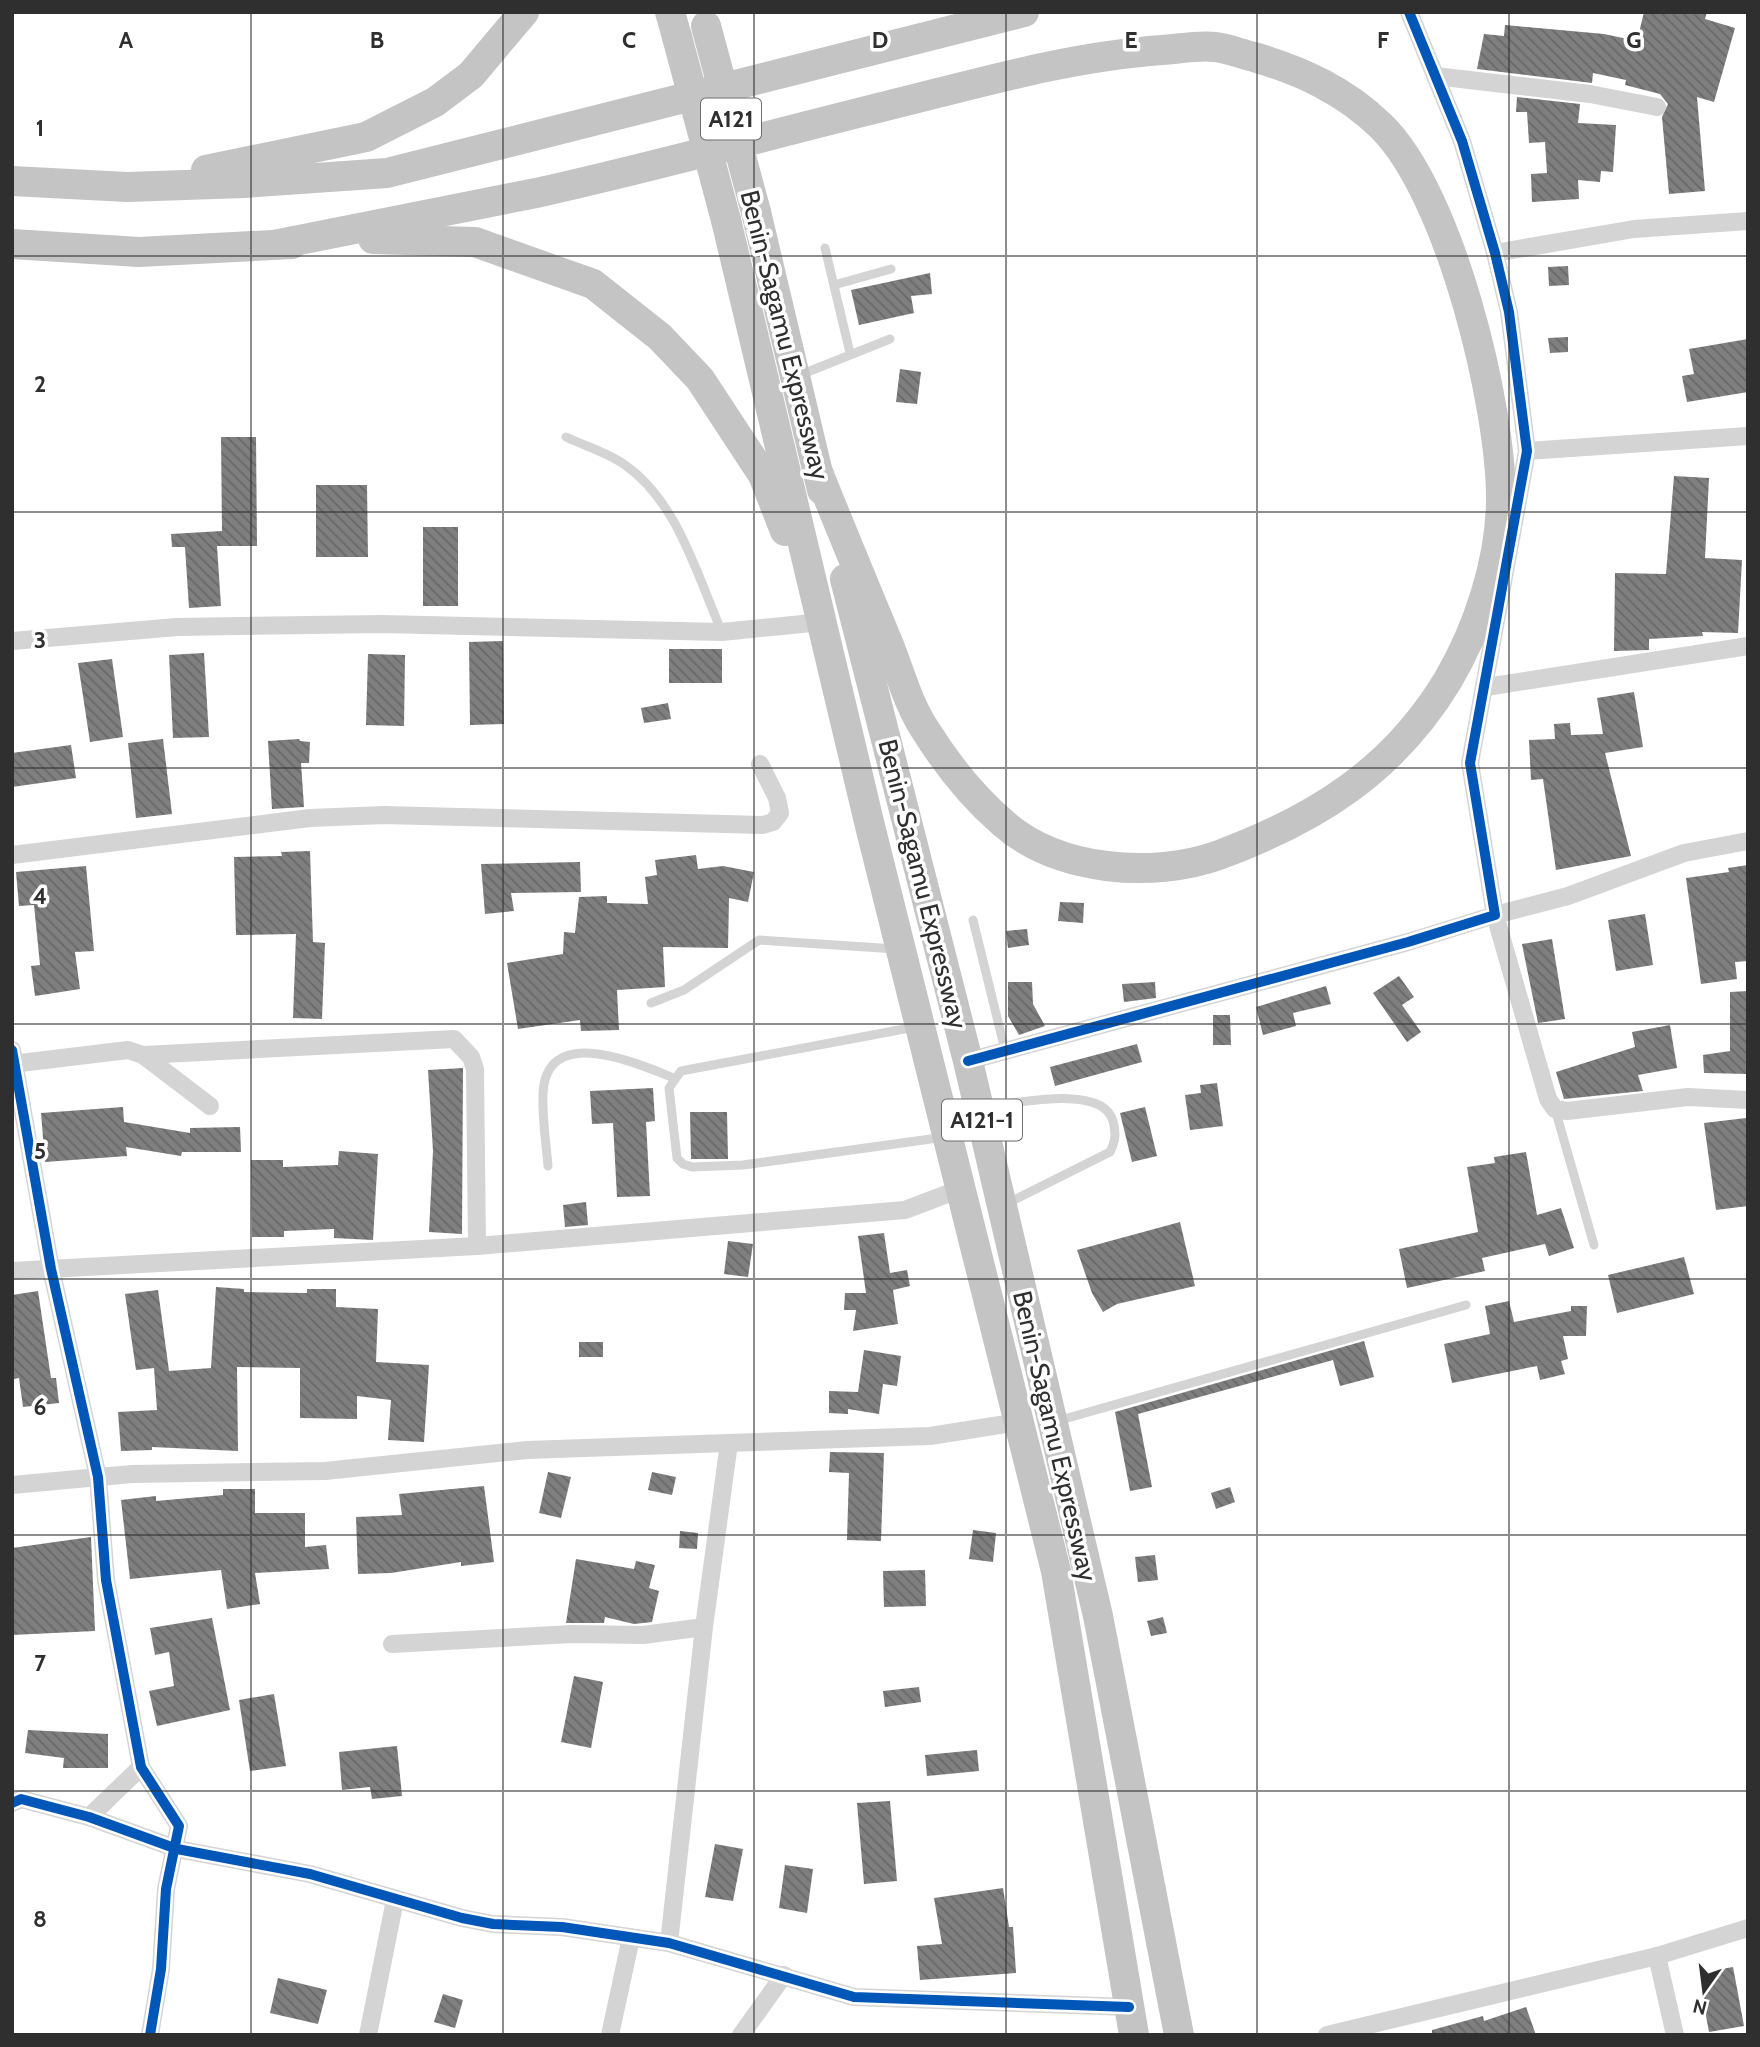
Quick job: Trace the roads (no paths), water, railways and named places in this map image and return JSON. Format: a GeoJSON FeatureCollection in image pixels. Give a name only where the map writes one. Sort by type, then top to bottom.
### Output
{"type":"FeatureCollection","features":[{"type":"Feature","properties":{"kind":"highway"},"geometry":{"type":"LineString","coordinates":[[127,187],[366,137],[435,102],[471,75],[524,12]]}},
{"type":"Feature","properties":{"kind":"highway"},"geometry":{"type":"LineString","coordinates":[[12,181],[127,187],[244,183],[387,173],[886,44],[1024,12]]}},
{"type":"Feature","properties":{"kind":"highway","name":"Benin-Sagamu Expressway"},"geometry":{"type":"LineString","coordinates":[[704,19],[755,212],[979,1107],[1098,1616],[1179,2035]]}},
{"type":"Feature","properties":{"kind":"highway","name":"A121"},"geometry":{"type":"LineString","coordinates":[[673,24],[726,220]]}},
{"type":"Feature","properties":{"kind":"highway"},"geometry":{"type":"LineString","coordinates":[[274,245],[542,191],[1102,54],[1214,47],[1300,70],[1343,96],[1383,127],[1414,166],[1449,247],[1492,396],[1501,502],[1496,555],[1480,607],[1451,675],[1416,727],[1368,773],[1320,811],[1260,840],[1204,860],[1166,867],[1115,866],[1072,858],[1036,846],[1006,826],[971,790],[923,728],[818,472]]}},
{"type":"Feature","properties":{"kind":"highway","name":"A121-1"},"geometry":{"type":"LineString","coordinates":[[726,220],[901,950],[1056,1571],[1132,2021]]}},
{"type":"Feature","properties":{"kind":"highway"},"geometry":{"type":"LineString","coordinates":[[12,244],[139,253],[391,238],[475,242],[593,284],[660,337],[700,379],[762,475],[822,622]]}},
{"type":"Feature","properties":{"kind":"street"},"geometry":{"type":"LineString","coordinates":[[1409,12],[1462,141],[1510,312],[1527,451],[1470,764],[1495,915],[1548,1098],[1555,1109],[1567,1111],[1688,1097],[1748,1100]]}},
{"type":"Feature","properties":{"kind":"street"},"geometry":{"type":"LineString","coordinates":[[1435,76],[1590,93],[1657,107]]}},
{"type":"Feature","properties":{"kind":"street"},"geometry":{"type":"LineString","coordinates":[[1495,253],[1634,229],[1748,220]]}},
{"type":"Feature","properties":{"kind":"street"},"geometry":{"type":"LineString","coordinates":[[1527,451],[1748,436]]}},
{"type":"Feature","properties":{"kind":"street"},"geometry":{"type":"LineString","coordinates":[[12,641],[177,626],[382,624],[722,632],[822,622]]}},
{"type":"Feature","properties":{"kind":"street"},"geometry":{"type":"LineString","coordinates":[[1486,687],[1748,646]]}},
{"type":"Feature","properties":{"kind":"street"},"geometry":{"type":"LineString","coordinates":[[12,855],[310,818],[384,815],[763,825],[773,822],[780,813],[777,798],[760,764]]}},
{"type":"Feature","properties":{"kind":"street"},"geometry":{"type":"LineString","coordinates":[[968,1061],[1568,896],[1684,853],[1748,841]]}},
{"type":"Feature","properties":{"kind":"street"},"geometry":{"type":"LineString","coordinates":[[143,1055],[454,1039],[471,1056],[475,1069],[477,1246]]}},
{"type":"Feature","properties":{"kind":"street"},"geometry":{"type":"LineString","coordinates":[[150,2035],[161,1969],[166,1889],[177,1849],[179,1825],[141,1767],[106,1580],[98,1477],[51,1269],[13,1059],[128,1050],[143,1055],[210,1106]]}},
{"type":"Feature","properties":{"kind":"street"},"geometry":{"type":"LineString","coordinates":[[12,1271],[477,1246],[905,1210],[961,1189]]}},
{"type":"Feature","properties":{"kind":"street"},"geometry":{"type":"LineString","coordinates":[[12,1485],[98,1477],[325,1471],[527,1450],[930,1436],[1019,1422]]}},
{"type":"Feature","properties":{"kind":"street"},"geometry":{"type":"LineString","coordinates":[[669,1943],[704,1627],[729,1443]]}},
{"type":"Feature","properties":{"kind":"street"},"geometry":{"type":"LineString","coordinates":[[392,1644],[572,1634],[643,1635],[704,1627]]}},
{"type":"Feature","properties":{"kind":"street"},"geometry":{"type":"LineString","coordinates":[[89,1816],[141,1767]]}},
{"type":"Feature","properties":{"kind":"street"},"geometry":{"type":"LineString","coordinates":[[12,1803],[21,1799],[89,1816],[177,1849],[310,1874],[396,1900],[493,1924],[562,1927],[669,1943],[854,1997],[1132,2021]]}},
{"type":"Feature","properties":{"kind":"street"},"geometry":{"type":"LineString","coordinates":[[368,2035],[396,1900]]}},
{"type":"Feature","properties":{"kind":"street"},"geometry":{"type":"LineString","coordinates":[[1327,2035],[1373,2030],[1657,1956],[1748,1928]]}},
{"type":"Feature","properties":{"kind":"street"},"geometry":{"type":"LineString","coordinates":[[610,2035],[631,1938]]}},
{"type":"Feature","properties":{"kind":"street"},"geometry":{"type":"LineString","coordinates":[[1657,1956],[1675,2035]]}},
{"type":"Feature","properties":{"kind":"street"},"geometry":{"type":"LineString","coordinates":[[741,2035],[784,1975]]}},
{"type":"Feature","properties":{"kind":"lane"},"geometry":{"type":"LineString","coordinates":[[825,248],[850,353]]}},
{"type":"Feature","properties":{"kind":"lane"},"geometry":{"type":"LineString","coordinates":[[834,285],[891,269]]}},
{"type":"Feature","properties":{"kind":"lane"},"geometry":{"type":"LineString","coordinates":[[795,377],[890,339]]}},
{"type":"Feature","properties":{"kind":"lane"},"geometry":{"type":"LineString","coordinates":[[566,437],[625,464],[656,496],[679,530],[722,632]]}},
{"type":"Feature","properties":{"kind":"lane"},"geometry":{"type":"LineString","coordinates":[[973,920],[1005,1050]]}},
{"type":"Feature","properties":{"kind":"lane"},"geometry":{"type":"LineString","coordinates":[[651,1003],[684,990],[759,940],[901,950]]}},
{"type":"Feature","properties":{"kind":"lane"},"geometry":{"type":"LineString","coordinates":[[920,1026],[681,1071],[669,1088],[677,1158],[692,1167],[743,1165],[948,1136]]}},
{"type":"Feature","properties":{"kind":"lane"},"geometry":{"type":"LineString","coordinates":[[548,1166],[543,1092],[548,1073],[558,1061],[575,1054],[612,1055],[674,1078]]}},
{"type":"Feature","properties":{"kind":"lane"},"geometry":{"type":"LineString","coordinates":[[979,1107],[1083,1097],[1102,1104],[1111,1113],[1116,1132],[1110,1152],[1001,1207]]}},
{"type":"Feature","properties":{"kind":"lane"},"geometry":{"type":"LineString","coordinates":[[1555,1109],[1594,1245]]}},
{"type":"Feature","properties":{"kind":"lane"},"geometry":{"type":"LineString","coordinates":[[1052,1422],[1466,1305]]}}]}
